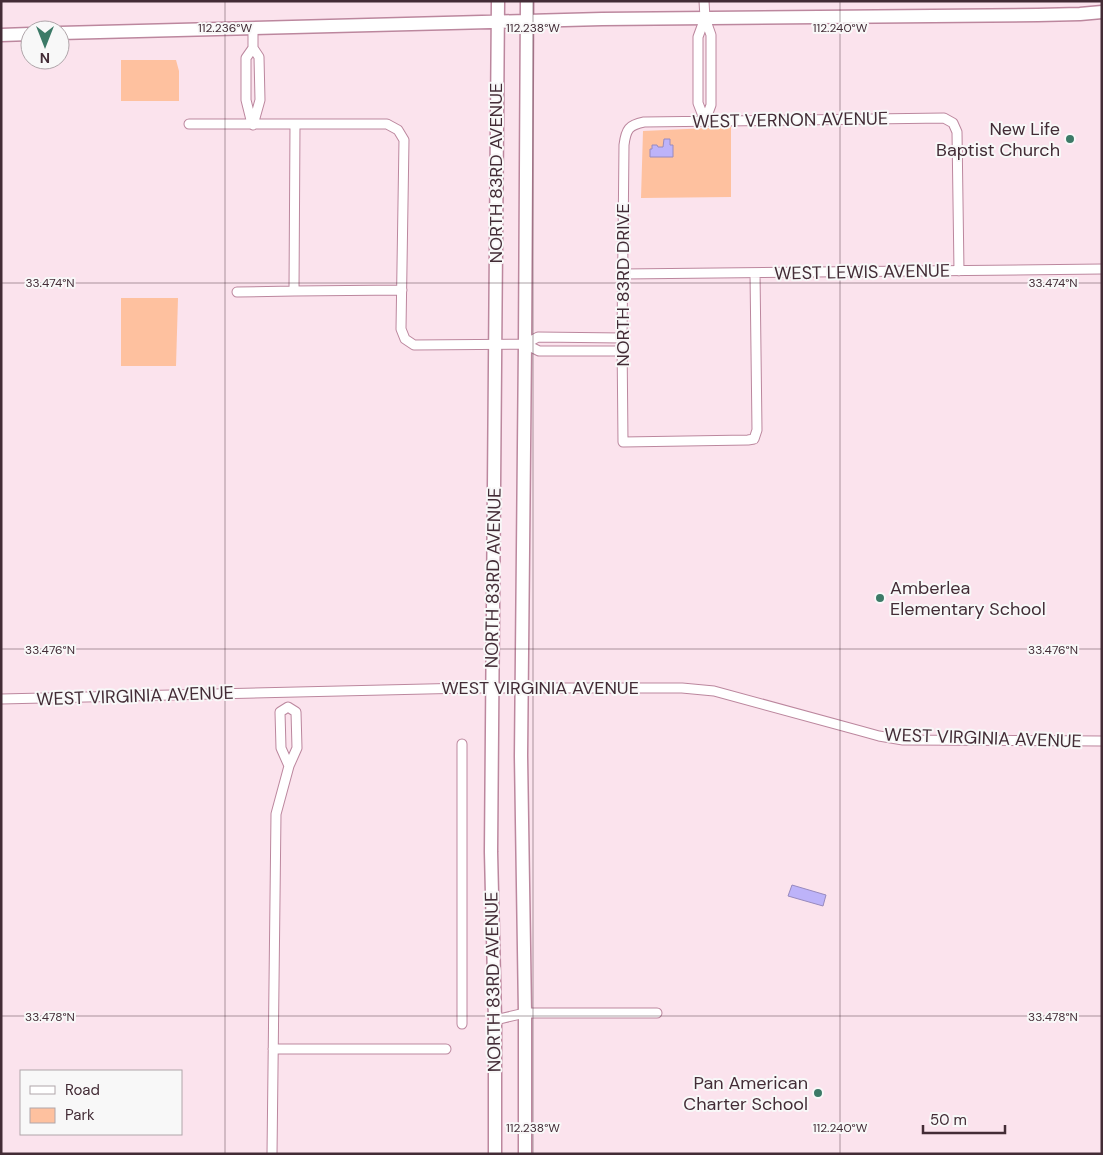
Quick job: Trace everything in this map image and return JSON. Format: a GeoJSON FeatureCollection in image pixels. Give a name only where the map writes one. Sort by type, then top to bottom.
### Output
{"type":"FeatureCollection","features":[{"type":"Feature","properties":{"kind":"main road","name":"NORTH 83RD AVENUE"},"geometry":{"type":"LineString","coordinates":[[495,1154],[495,1020],[491,852],[498,1]]}},
{"type":"Feature","properties":{"kind":"main road","name":"NORTH 83RD AVENUE"},"geometry":{"type":"LineString","coordinates":[[525,1154],[522,688],[527,1]]}},
{"type":"Feature","properties":{"kind":"main road"},"geometry":{"type":"LineString","coordinates":[[70,33],[498,22],[1038,15],[1102,12]]}},
{"type":"Feature","properties":{"kind":"main road"},"geometry":{"type":"LineString","coordinates":[[1,34],[20,34]]}},
{"type":"Feature","properties":{"kind":"street"},"geometry":{"type":"LineString","coordinates":[[704,1],[705,18],[711,35],[712,105],[704,121]]}},
{"type":"Feature","properties":{"kind":"street"},"geometry":{"type":"LineString","coordinates":[[704,121],[698,103],[698,37],[705,18]]}},
{"type":"Feature","properties":{"kind":"street"},"geometry":{"type":"LineString","coordinates":[[252,125],[260,100],[259,57],[253,48],[253,28]]}},
{"type":"Feature","properties":{"kind":"street"},"geometry":{"type":"LineString","coordinates":[[252,125],[246,100],[246,58],[253,48]]}},
{"type":"Feature","properties":{"kind":"street"},"geometry":{"type":"LineString","coordinates":[[698,74],[711,74]]}},
{"type":"Feature","properties":{"kind":"street"},"geometry":{"type":"LineString","coordinates":[[246,78],[260,78]]}},
{"type":"Feature","properties":{"kind":"street","name":"WEST VERNON AVENUE"},"geometry":{"type":"LineString","coordinates":[[628,129],[634,124],[644,122],[944,118],[953,123],[957,132],[959,271]]}},
{"type":"Feature","properties":{"kind":"street"},"geometry":{"type":"LineString","coordinates":[[189,124],[387,124],[398,130],[404,140],[401,329],[405,339],[414,345],[525,344],[539,351],[622,351]]}},
{"type":"Feature","properties":{"kind":"street"},"geometry":{"type":"LineString","coordinates":[[294,291],[295,125]]}},
{"type":"Feature","properties":{"kind":"street","name":"NORTH 83RD DRIVE"},"geometry":{"type":"LineString","coordinates":[[628,129],[624,145],[623,442],[754,439],[757,430],[755,273]]}},
{"type":"Feature","properties":{"kind":"street","name":"WEST LEWIS AVENUE"},"geometry":{"type":"LineString","coordinates":[[623,274],[1102,269]]}},
{"type":"Feature","properties":{"kind":"street"},"geometry":{"type":"LineString","coordinates":[[238,292],[402,290]]}},
{"type":"Feature","properties":{"kind":"street"},"geometry":{"type":"LineString","coordinates":[[525,344],[538,337],[622,338]]}},
{"type":"Feature","properties":{"kind":"street"},"geometry":{"type":"LineString","coordinates":[[578,338],[578,351]]}},
{"type":"Feature","properties":{"kind":"street","name":"WEST VIRGINIA AVENUE"},"geometry":{"type":"LineString","coordinates":[[1,699],[492,688],[682,688],[714,691],[878,736],[903,740],[1102,741]]}},
{"type":"Feature","properties":{"kind":"street"},"geometry":{"type":"LineString","coordinates":[[288,692],[288,707]]}},
{"type":"Feature","properties":{"kind":"street"},"geometry":{"type":"LineString","coordinates":[[288,707],[280,712],[280,748],[289,766]]}},
{"type":"Feature","properties":{"kind":"street"},"geometry":{"type":"LineString","coordinates":[[272,1154],[276,814],[289,766],[297,748],[296,712],[288,707]]}},
{"type":"Feature","properties":{"kind":"street"},"geometry":{"type":"LineString","coordinates":[[462,744],[462,1024]]}},
{"type":"Feature","properties":{"kind":"street"},"geometry":{"type":"LineString","coordinates":[[495,1020],[525,1013],[657,1012]]}},
{"type":"Feature","properties":{"kind":"street"},"geometry":{"type":"LineString","coordinates":[[273,1049],[446,1049]]}},
{"type":"Feature","properties":{"kind":"green space"},"geometry":{"type":"Polygon","coordinates":[[[121,60],[176,60],[179,71],[179,101],[121,101],[121,60]]]}},
{"type":"Feature","properties":{"kind":"green space"},"geometry":{"type":"Polygon","coordinates":[[[731,127],[731,197],[641,198],[643,131],[731,127]]]}},
{"type":"Feature","properties":{"kind":"green space"},"geometry":{"type":"Polygon","coordinates":[[[121,298],[178,298],[176,366],[121,366],[121,298]]]}},
{"type":"Feature","properties":{"kind":"shaded area"},"geometry":{"type":"Polygon","coordinates":[[[664,139],[670,139],[670,145],[673,145],[673,157],[650,157],[652,145],[663,147],[664,139]]]}},
{"type":"Feature","properties":{"kind":"shaded area"},"geometry":{"type":"Polygon","coordinates":[[[792,885],[826,895],[823,906],[788,896],[792,885]]]}},
{"type":"Feature","properties":{"kind":"place","name":"New Life Baptist Church"},"geometry":{"type":"Point","coordinates":[1070,139]}},
{"type":"Feature","properties":{"kind":"place","name":"Amberlea Elementary School"},"geometry":{"type":"Point","coordinates":[880,598]}},
{"type":"Feature","properties":{"kind":"place","name":"Pan American Charter School"},"geometry":{"type":"Point","coordinates":[818,1093]}}]}
